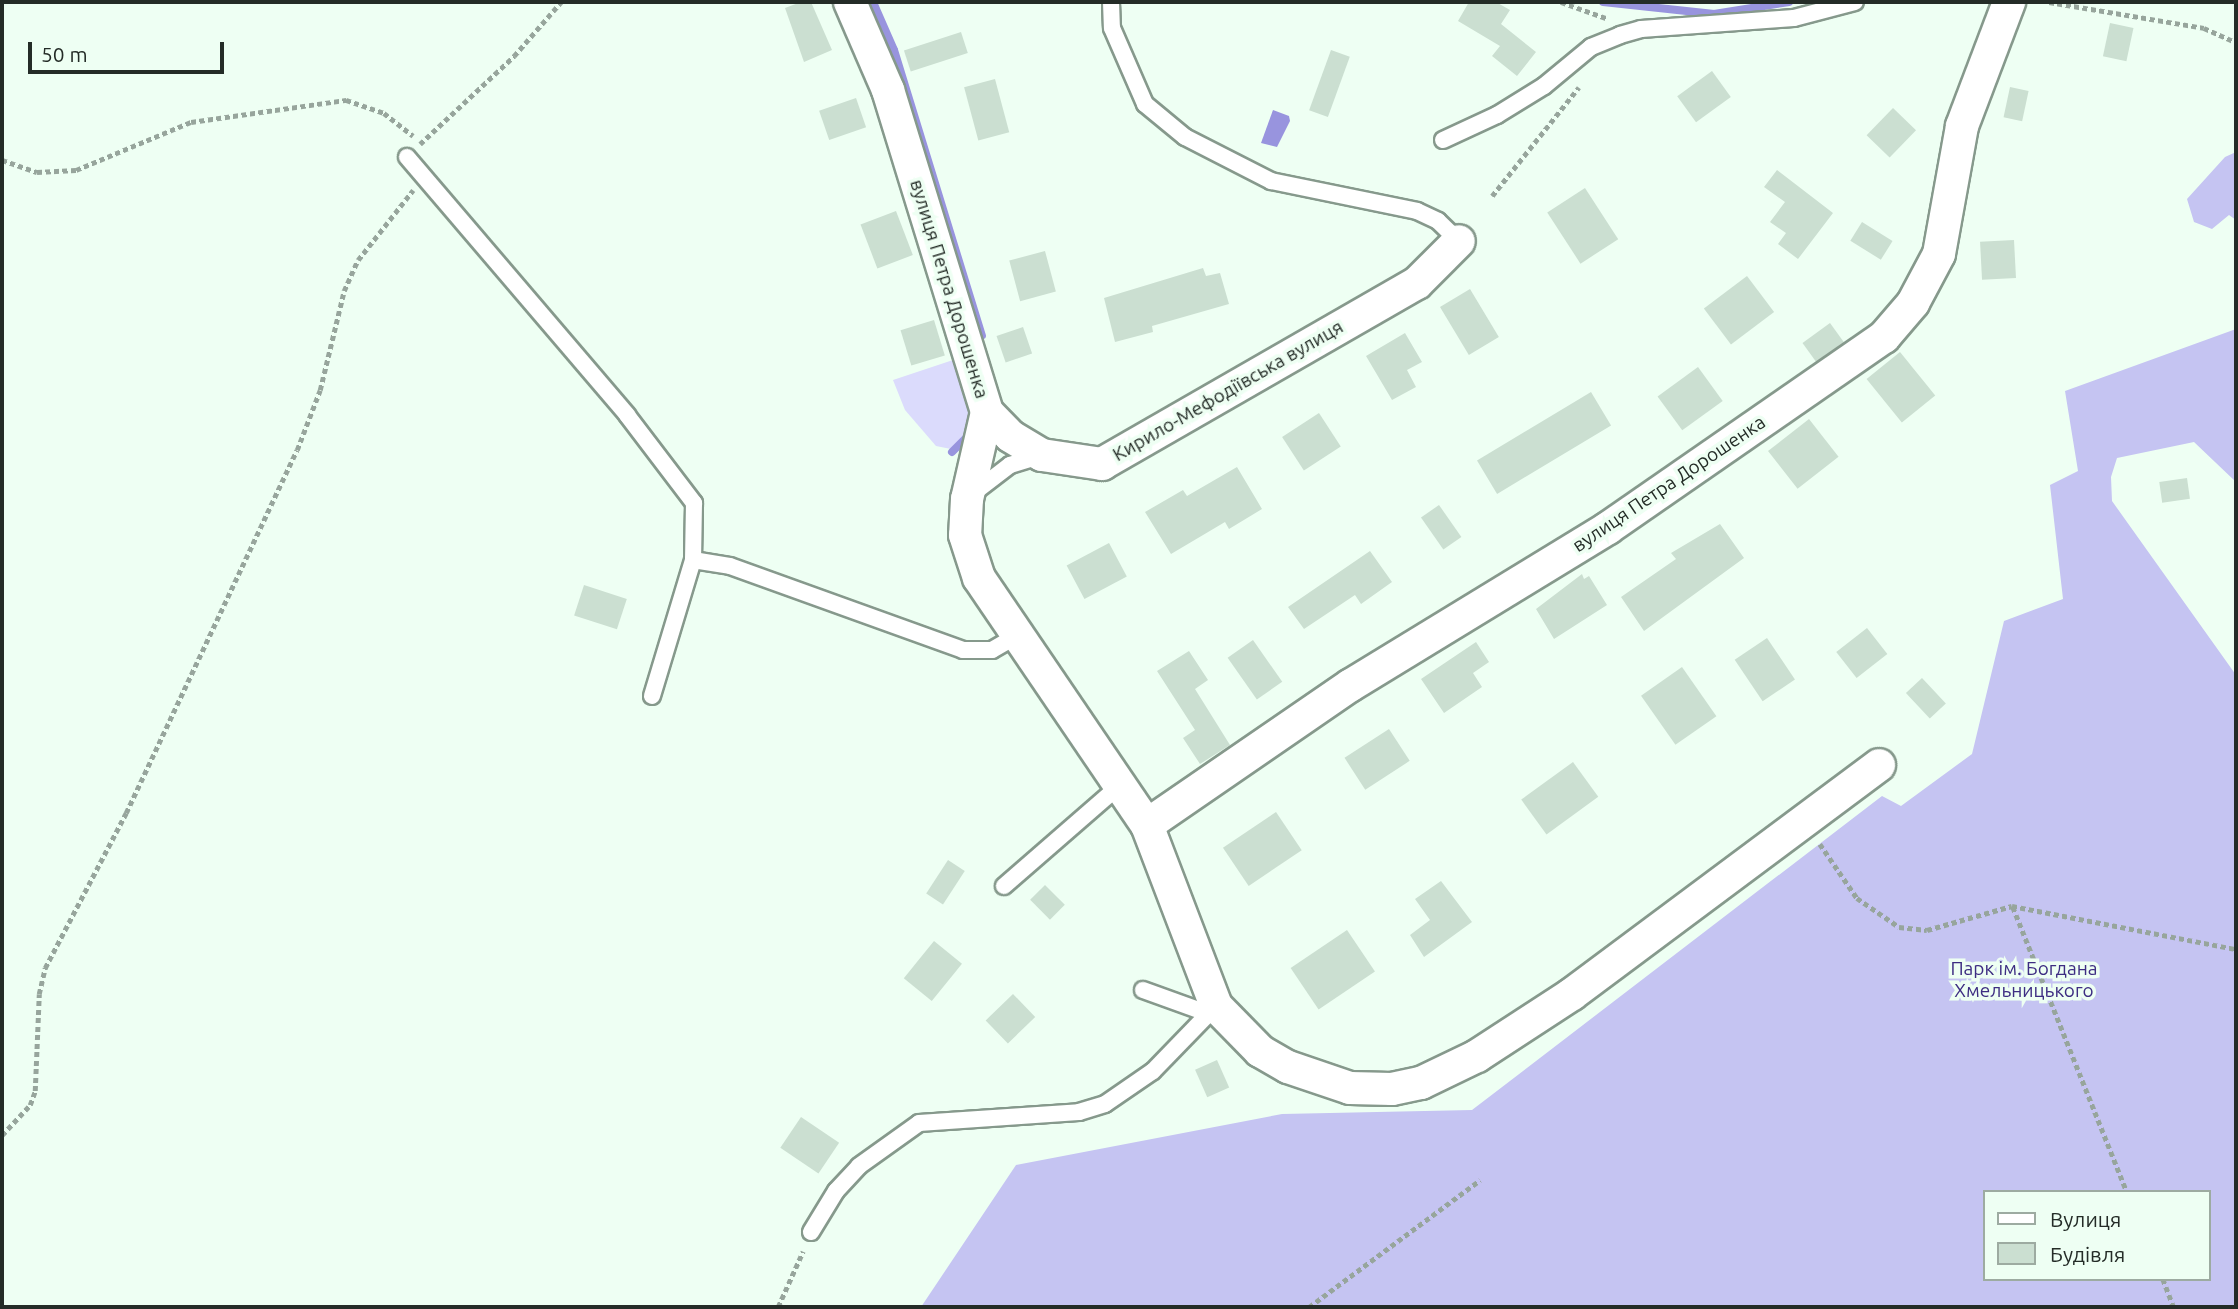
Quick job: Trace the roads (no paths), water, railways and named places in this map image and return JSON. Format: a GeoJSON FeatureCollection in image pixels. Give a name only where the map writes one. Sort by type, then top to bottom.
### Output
{"type":"FeatureCollection","features":[{"type":"Feature","properties":{"kind":"street","name":"вулиця Петра Дорошенка"},"geometry":{"type":"LineString","coordinates":[[850,2],[888,90],[987,412],[967,499],[965,535],[979,578],[1147,825],[1212,1009],[1260,1051],[1322,1080],[1350,1087],[1392,1088],[1421,1083],[1477,1056],[1572,994],[1879,765]]}},
{"type":"Feature","properties":{"kind":"street","name":"вулиця Петра Дорошенка"},"geometry":{"type":"LineString","coordinates":[[1147,825],[1351,685],[1608,528],[1884,337],[1913,303],[1939,254],[1962,126],[2009,2]]}},
{"type":"Feature","properties":{"kind":"street","name":"Кирило-Мефодіївська вулиця"},"geometry":{"type":"LineString","coordinates":[[987,412],[1010,436],[1042,455],[1102,464],[1417,283],[1459,241]]}},
{"type":"Feature","properties":{"kind":"lane"},"geometry":{"type":"LineString","coordinates":[[1111,2],[1115,39],[1145,104],[1185,137],[1271,181],[1417,211],[1438,222],[1459,241]]}},
{"type":"Feature","properties":{"kind":"lane"},"geometry":{"type":"LineString","coordinates":[[1443,139],[1497,115],[1544,86],[1591,47],[1641,29],[1794,18],[1855,2]]}},
{"type":"Feature","properties":{"kind":"lane"},"geometry":{"type":"LineString","coordinates":[[407,157],[682,483],[697,517],[693,560],[652,696]]}},
{"type":"Feature","properties":{"kind":"lane"},"geometry":{"type":"LineString","coordinates":[[967,499],[1010,465],[1042,455]]}},
{"type":"Feature","properties":{"kind":"lane"},"geometry":{"type":"LineString","coordinates":[[693,560],[730,566],[963,650],[992,650],[1016,636]]}},
{"type":"Feature","properties":{"kind":"lane"},"geometry":{"type":"LineString","coordinates":[[1004,886],[1119,786]]}},
{"type":"Feature","properties":{"kind":"lane"},"geometry":{"type":"LineString","coordinates":[[811,1232],[836,1191],[859,1166],[919,1123],[1079,1112],[1105,1104],[1153,1071],[1212,1009],[1143,990]]}},
{"type":"Feature","properties":{"kind":"waterway"},"geometry":{"type":"LineString","coordinates":[[873,2],[894,50],[982,336]]}},
{"type":"Feature","properties":{"kind":"waterway"},"geometry":{"type":"LineString","coordinates":[[1603,2],[1714,14],[1789,2]]}},
{"type":"Feature","properties":{"kind":"waterway"},"geometry":{"type":"LineString","coordinates":[[952,452],[969,435]]}},
{"type":"Feature","properties":{"kind":"park label","name":"Парк ім. Богдана Хмельницького"},"geometry":{"type":"Point","coordinates":[2024,980]}}]}
